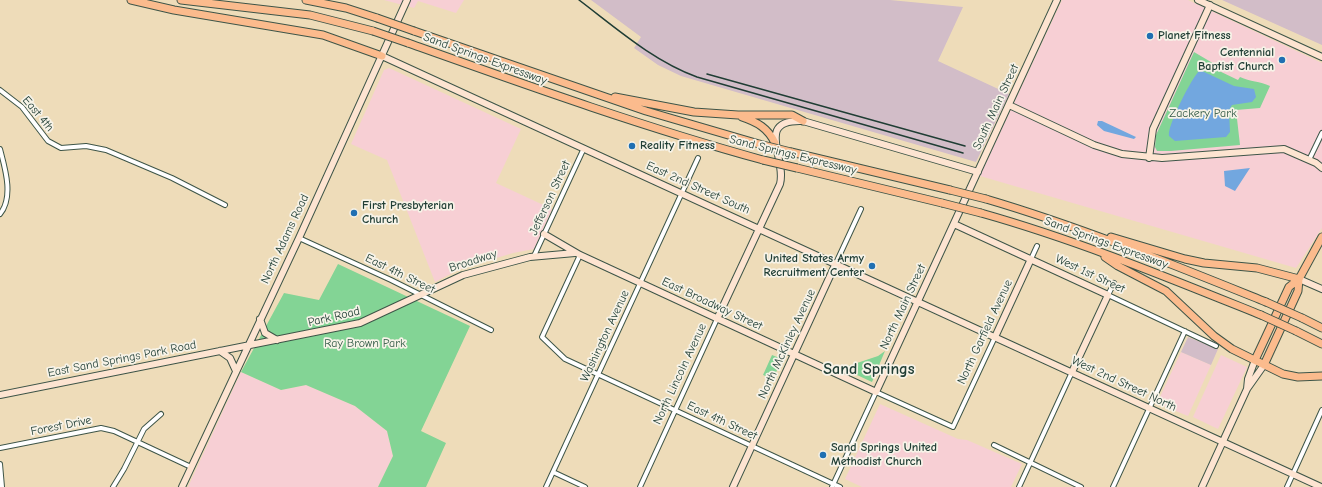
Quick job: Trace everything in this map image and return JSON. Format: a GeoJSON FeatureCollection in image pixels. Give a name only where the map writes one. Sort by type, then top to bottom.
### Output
{"type":"FeatureCollection","features":[{"type":"Feature","properties":{"kind":"highway"},"geometry":{"type":"LineString","coordinates":[[131,0],[174,10],[316,33],[340,39],[382,56]]}},
{"type":"Feature","properties":{"kind":"highway","name":"Sand Springs Expressway"},"geometry":{"type":"LineString","coordinates":[[181,0],[310,15],[373,31],[601,112],[680,136],[764,160],[981,213],[1045,232],[1096,250],[1261,315],[1322,344]]}},
{"type":"Feature","properties":{"kind":"highway","name":"Sand Springs Expressway"},"geometry":{"type":"LineString","coordinates":[[306,0],[346,8],[377,18],[588,92],[653,113],[759,144],[950,190],[1040,216],[1266,302],[1322,328]]}},
{"type":"Feature","properties":{"kind":"highway"},"geometry":{"type":"LineString","coordinates":[[588,92],[694,112],[738,115],[792,115],[803,120]]}},
{"type":"Feature","properties":{"kind":"highway"},"geometry":{"type":"LineString","coordinates":[[738,115],[762,126],[771,135],[775,143]]}},
{"type":"Feature","properties":{"kind":"highway"},"geometry":{"type":"LineString","coordinates":[[1040,216],[1174,256],[1204,262],[1257,268],[1298,279]]}},
{"type":"Feature","properties":{"kind":"highway"},"geometry":{"type":"LineString","coordinates":[[1255,360],[1289,287],[1298,279],[1322,237]]}},
{"type":"Feature","properties":{"kind":"highway"},"geometry":{"type":"LineString","coordinates":[[1096,250],[1118,266],[1166,291],[1222,342],[1264,365],[1290,376],[1322,376]]}},
{"type":"Feature","properties":{"kind":"highway"},"geometry":{"type":"LineString","coordinates":[[1264,365],[1298,291],[1298,279]]}},
{"type":"Feature","properties":{"kind":"street","name":"North Adams Road"},"geometry":{"type":"LineString","coordinates":[[182,487],[299,238],[407,0]]}},
{"type":"Feature","properties":{"kind":"street","name":"South Main Street"},"geometry":{"type":"LineString","coordinates":[[954,224],[1057,0]]}},
{"type":"Feature","properties":{"kind":"street"},"geometry":{"type":"LineString","coordinates":[[1198,0],[1322,58]]}},
{"type":"Feature","properties":{"kind":"street"},"geometry":{"type":"LineString","coordinates":[[1149,158],[1153,129],[1210,5]]}},
{"type":"Feature","properties":{"kind":"street","name":"East 2nd Street South"},"geometry":{"type":"LineString","coordinates":[[382,56],[918,301]]}},
{"type":"Feature","properties":{"kind":"street","name":"East 4th"},"geometry":{"type":"LineString","coordinates":[[0,90],[22,107],[48,142],[61,148],[86,146],[106,150],[172,178],[225,205]]}},
{"type":"Feature","properties":{"kind":"street"},"geometry":{"type":"LineString","coordinates":[[1009,105],[1103,148],[1122,154],[1149,158],[1284,149],[1310,160],[1322,168]]}},
{"type":"Feature","properties":{"kind":"street"},"geometry":{"type":"LineString","coordinates":[[775,143],[776,131],[782,124],[793,120],[803,120],[978,172]]}},
{"type":"Feature","properties":{"kind":"street"},"geometry":{"type":"LineString","coordinates":[[1310,160],[1322,133]]}},
{"type":"Feature","properties":{"kind":"street","name":"North Lincoln Avenue"},"geometry":{"type":"LineString","coordinates":[[640,487],[780,184],[781,169],[775,143]]}},
{"type":"Feature","properties":{"kind":"street","name":"Jefferson Street"},"geometry":{"type":"LineString","coordinates":[[534,256],[584,148]]}},
{"type":"Feature","properties":{"kind":"street"},"geometry":{"type":"LineString","coordinates":[[0,149],[8,187],[4,210],[0,214]]}},
{"type":"Feature","properties":{"kind":"street","name":"Washington Avenue"},"geometry":{"type":"LineString","coordinates":[[546,487],[698,158]]}},
{"type":"Feature","properties":{"kind":"street","name":"North McKinley Avenue"},"geometry":{"type":"LineString","coordinates":[[733,487],[861,209]]}},
{"type":"Feature","properties":{"kind":"street","name":"West 1st Street"},"geometry":{"type":"LineString","coordinates":[[954,224],[1216,346]]}},
{"type":"Feature","properties":{"kind":"street","name":"North Main Street"},"geometry":{"type":"LineString","coordinates":[[832,485],[954,224]]}},
{"type":"Feature","properties":{"kind":"street"},"geometry":{"type":"LineString","coordinates":[[544,234],[578,254]]}},
{"type":"Feature","properties":{"kind":"street","name":"East 4th Street"},"geometry":{"type":"LineString","coordinates":[[299,238],[421,295],[491,330]]}},
{"type":"Feature","properties":{"kind":"street","name":"North Garfield Avenue"},"geometry":{"type":"LineString","coordinates":[[876,392],[953,427],[1037,246]]}},
{"type":"Feature","properties":{"kind":"street","name":"East 4th Street"},"geometry":{"type":"LineString","coordinates":[[578,254],[542,337],[565,359],[832,485],[840,487]]}},
{"type":"Feature","properties":{"kind":"street","name":"East Broadway Street"},"geometry":{"type":"LineString","coordinates":[[534,256],[578,254],[876,392]]}},
{"type":"Feature","properties":{"kind":"street","name":"Broadway"},"geometry":{"type":"LineString","coordinates":[[421,295],[463,275],[534,256]]}},
{"type":"Feature","properties":{"kind":"street"},"geometry":{"type":"LineString","coordinates":[[1298,279],[1322,289]]}},
{"type":"Feature","properties":{"kind":"street"},"geometry":{"type":"LineString","coordinates":[[1020,487],[1114,283]]}},
{"type":"Feature","properties":{"kind":"street","name":"Park Road"},"geometry":{"type":"LineString","coordinates":[[248,346],[360,323],[421,295]]}},
{"type":"Feature","properties":{"kind":"street","name":"West 2nd Street North"},"geometry":{"type":"LineString","coordinates":[[918,301],[1321,487]]}},
{"type":"Feature","properties":{"kind":"street"},"geometry":{"type":"LineString","coordinates":[[260,319],[265,333],[277,340]]}},
{"type":"Feature","properties":{"kind":"street"},"geometry":{"type":"LineString","coordinates":[[1113,487],[1185,331]]}},
{"type":"Feature","properties":{"kind":"street","name":"East Sand Springs Park Road"},"geometry":{"type":"LineString","coordinates":[[0,394],[248,346]]}},
{"type":"Feature","properties":{"kind":"street"},"geometry":{"type":"LineString","coordinates":[[220,351],[230,358],[236,371]]}},
{"type":"Feature","properties":{"kind":"street"},"geometry":{"type":"LineString","coordinates":[[1247,389],[1248,379],[1255,360]]}},
{"type":"Feature","properties":{"kind":"street"},"geometry":{"type":"LineString","coordinates":[[1202,487],[1247,389],[1264,365]]}},
{"type":"Feature","properties":{"kind":"street"},"geometry":{"type":"LineString","coordinates":[[1287,487],[1322,410]]}},
{"type":"Feature","properties":{"kind":"street"},"geometry":{"type":"LineString","coordinates":[[114,487],[144,429],[161,414]]}},
{"type":"Feature","properties":{"kind":"street","name":"Forest Drive"},"geometry":{"type":"LineString","coordinates":[[0,448],[101,428],[114,431],[138,441],[191,467]]}},
{"type":"Feature","properties":{"kind":"street"},"geometry":{"type":"LineString","coordinates":[[994,445],[1082,487]]}},
{"type":"Feature","properties":{"kind":"street"},"geometry":{"type":"LineString","coordinates":[[0,464],[2,487]]}},
{"type":"Feature","properties":{"kind":"street"},"geometry":{"type":"LineString","coordinates":[[553,472],[585,487]]}},
{"type":"Feature","properties":{"kind":"shaded area"},"geometry":{"type":"Polygon","coordinates":[[[384,0],[464,0],[456,13],[418,1],[414,8],[384,0]]]}},
{"type":"Feature","properties":{"kind":"shaded area"},"geometry":{"type":"Polygon","coordinates":[[[591,0],[890,0],[963,7],[938,61],[1009,94],[976,162],[681,76],[658,65],[634,48],[641,37],[591,0]]]}},
{"type":"Feature","properties":{"kind":"shaded area"},"geometry":{"type":"Polygon","coordinates":[[[1062,0],[1188,0],[1322,63],[1322,228],[1296,268],[980,176],[1062,0]]]}},
{"type":"Feature","properties":{"kind":"shaded area"},"geometry":{"type":"Polygon","coordinates":[[[1222,0],[1322,0],[1322,45],[1222,0]]]}},
{"type":"Feature","properties":{"kind":"shaded area"},"geometry":{"type":"Polygon","coordinates":[[[389,68],[521,129],[496,183],[552,209],[534,249],[513,253],[460,269],[435,282],[387,160],[351,144],[384,70],[389,68]]]}},
{"type":"Feature","properties":{"kind":"shaded area"},"geometry":{"type":"Polygon","coordinates":[[[1188,337],[1218,349],[1211,365],[1181,352],[1188,337]]]}},
{"type":"Feature","properties":{"kind":"shaded area"},"geometry":{"type":"Polygon","coordinates":[[[1181,352],[1211,365],[1188,416],[1163,406],[1159,399],[1181,352]]]}},
{"type":"Feature","properties":{"kind":"shaded area"},"geometry":{"type":"Polygon","coordinates":[[[1221,355],[1247,367],[1218,429],[1193,417],[1221,355]]]}},
{"type":"Feature","properties":{"kind":"shaded area"},"geometry":{"type":"Polygon","coordinates":[[[241,372],[281,390],[306,385],[355,406],[387,431],[393,456],[378,487],[188,487],[241,372]]]}},
{"type":"Feature","properties":{"kind":"shaded area"},"geometry":{"type":"Polygon","coordinates":[[[880,404],[958,439],[967,440],[1022,464],[1011,487],[862,487],[845,479],[880,404]]]}},
{"type":"Feature","properties":{"kind":"green space","name":"Zackery Park"},"geometry":{"type":"Polygon","coordinates":[[[1194,52],[1216,65],[1215,69],[1238,80],[1240,77],[1270,86],[1260,108],[1236,110],[1240,145],[1157,151],[1155,147],[1156,135],[1194,52]]]}},
{"type":"Feature","properties":{"kind":"green space","name":"Ray Brown Park"},"geometry":{"type":"Polygon","coordinates":[[[338,264],[470,326],[421,431],[446,443],[426,487],[378,487],[393,456],[387,431],[355,406],[306,385],[281,390],[241,372],[284,293],[319,300],[338,264]]]}},
{"type":"Feature","properties":{"kind":"green space"},"geometry":{"type":"Polygon","coordinates":[[[885,351],[872,382],[842,368],[878,356],[885,351]]]}},
{"type":"Feature","properties":{"kind":"green space"},"geometry":{"type":"Polygon","coordinates":[[[772,355],[782,359],[773,379],[763,375],[772,355]]]}},
{"type":"Feature","properties":{"kind":"water"},"geometry":{"type":"Polygon","coordinates":[[[1200,70],[1234,86],[1254,89],[1256,97],[1252,102],[1232,105],[1229,110],[1230,132],[1226,137],[1175,141],[1169,136],[1172,122],[1186,91],[1200,70]]]}},
{"type":"Feature","properties":{"kind":"water"},"geometry":{"type":"Polygon","coordinates":[[[1098,121],[1102,121],[1136,137],[1134,139],[1104,131],[1097,125],[1098,121]]]}},
{"type":"Feature","properties":{"kind":"water"},"geometry":{"type":"Polygon","coordinates":[[[1250,168],[1235,191],[1225,186],[1224,171],[1250,168]]]}},
{"type":"Feature","properties":{"kind":"railway"},"geometry":{"type":"LineString","coordinates":[[579,0],[650,53],[697,77],[963,153]]}},
{"type":"Feature","properties":{"kind":"railway"},"geometry":{"type":"LineString","coordinates":[[707,74],[965,146]]}},
{"type":"Feature","properties":{"kind":"place","name":"Planet Fitness"},"geometry":{"type":"Point","coordinates":[1150,36]}},
{"type":"Feature","properties":{"kind":"place","name":"Centennial Baptist Church"},"geometry":{"type":"Point","coordinates":[1282,60]}},
{"type":"Feature","properties":{"kind":"place","name":"Reality Fitness"},"geometry":{"type":"Point","coordinates":[632,146]}},
{"type":"Feature","properties":{"kind":"place","name":"First Presbyterian Church"},"geometry":{"type":"Point","coordinates":[354,213]}},
{"type":"Feature","properties":{"kind":"place","name":"United States Army Recruitment Center"},"geometry":{"type":"Point","coordinates":[872,266]}},
{"type":"Feature","properties":{"kind":"place","name":"Sand Springs United Methodist Church"},"geometry":{"type":"Point","coordinates":[823,455]}},
{"type":"Feature","properties":{"kind":"district","name":"Sand Springs"},"geometry":{"type":"Point","coordinates":[869,369]}}]}
